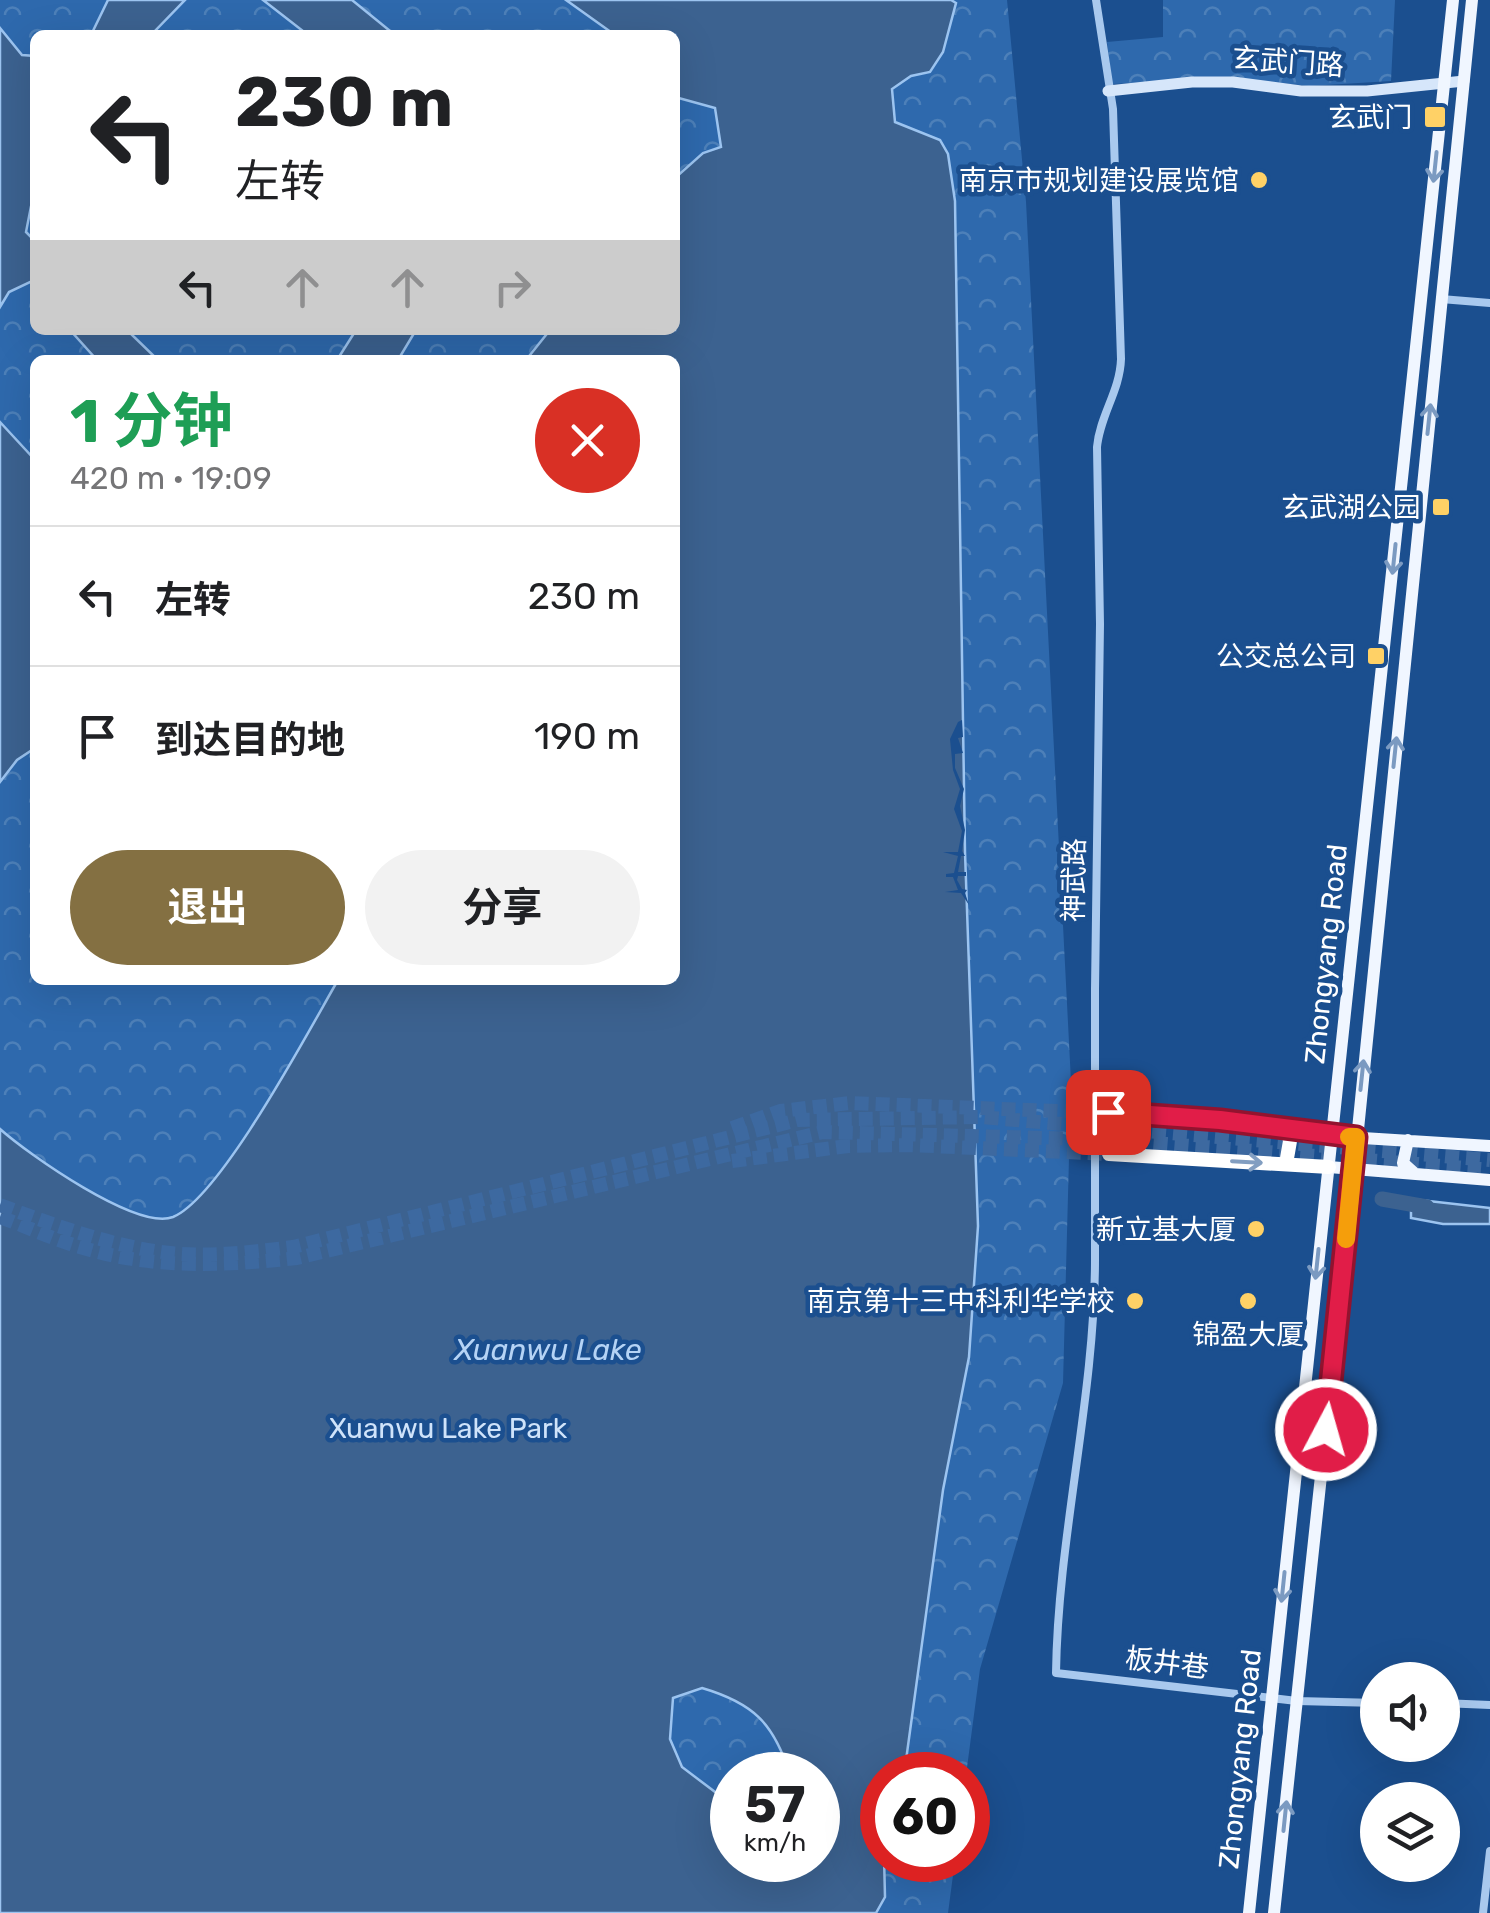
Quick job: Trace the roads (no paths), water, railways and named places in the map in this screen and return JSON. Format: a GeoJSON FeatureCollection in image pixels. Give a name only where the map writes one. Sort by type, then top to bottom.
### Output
{"type":"FeatureCollection","features":[{"type":"Feature","properties":{"kind":"highway"},"geometry":{"type":"LineString","coordinates":[[1108,1112],[1287,1128],[1331,1136]]}},
{"type":"Feature","properties":{"kind":"highway"},"geometry":{"type":"LineString","coordinates":[[1286,1164],[1290,1141],[1287,1128]]}},
{"type":"Feature","properties":{"kind":"highway"},"geometry":{"type":"LineString","coordinates":[[1108,1154],[1329,1167]]}},
{"type":"Feature","properties":{"kind":"main road","name":"Zhongyang Road"},"geometry":{"type":"LineString","coordinates":[[1249,1913],[1454,0]]}},
{"type":"Feature","properties":{"kind":"main road","name":"Zhongyang Road"},"geometry":{"type":"LineString","coordinates":[[1274,1913],[1354,1170],[1472,0]]}},
{"type":"Feature","properties":{"kind":"main road"},"geometry":{"type":"LineString","coordinates":[[1331,1136],[1490,1146]]}},
{"type":"Feature","properties":{"kind":"main road"},"geometry":{"type":"LineString","coordinates":[[1408,1140],[1403,1163],[1415,1173]]}},
{"type":"Feature","properties":{"kind":"main road"},"geometry":{"type":"LineString","coordinates":[[1329,1167],[1490,1180]]}},
{"type":"Feature","properties":{"kind":"street","name":"神武路"},"geometry":{"type":"LineString","coordinates":[[1056,1672],[1057,1626],[1080,1459],[1095,1307],[1094,990],[1100,644],[1097,447],[1101,422],[1119,383],[1121,359],[1113,108],[1096,0]]}},
{"type":"Feature","properties":{"kind":"street","name":"玄武门路"},"geometry":{"type":"LineString","coordinates":[[1108,91],[1234,82],[1301,91],[1352,92],[1464,80]]}},
{"type":"Feature","properties":{"kind":"street"},"geometry":{"type":"LineString","coordinates":[[1442,300],[1490,303]]}},
{"type":"Feature","properties":{"kind":"street","name":"板井巷"},"geometry":{"type":"LineString","coordinates":[[1056,1672],[1272,1698],[1360,1702]]}},
{"type":"Feature","properties":{"kind":"street"},"geometry":{"type":"LineString","coordinates":[[1460,1704],[1490,1705]]}},
{"type":"Feature","properties":{"kind":"street"},"geometry":{"type":"LineString","coordinates":[[1483,1913],[1490,1851]]}},
{"type":"Feature","properties":{"kind":"water"},"geometry":{"type":"Polygon","coordinates":[[[108,0],[185,0],[156,30],[93,30],[108,0]]]}},
{"type":"Feature","properties":{"kind":"water"},"geometry":{"type":"Polygon","coordinates":[[[263,0],[352,0],[389,30],[302,30],[263,0]]]}},
{"type":"Feature","properties":{"kind":"water","name":"Xuanwu Lake"},"geometry":{"type":"Polygon","coordinates":[[[566,0],[956,3],[943,52],[930,72],[911,76],[892,89],[895,122],[940,140],[948,154],[955,201],[965,852],[978,1226],[969,1357],[943,1490],[907,1752],[860,1752],[860,1882],[885,1882],[885,1897],[876,1913],[0,1913],[0,1129],[58,1172],[110,1202],[156,1218],[173,1217],[193,1203],[239,1146],[335,985],[680,985],[680,355],[530,355],[546,335],[680,335],[680,174],[703,153],[721,147],[715,108],[680,98],[680,30],[608,30],[566,0]]]}},
{"type":"Feature","properties":{"kind":"water"},"geometry":{"type":"Polygon","coordinates":[[[0,28],[22,55],[30,56],[30,212],[26,232],[30,236],[30,282],[9,292],[0,307],[0,28]]]}},
{"type":"Feature","properties":{"kind":"water"},"geometry":{"type":"Polygon","coordinates":[[[74,335],[132,335],[153,355],[92,355],[74,335]]]}},
{"type":"Feature","properties":{"kind":"water"},"geometry":{"type":"Polygon","coordinates":[[[353,335],[413,335],[401,355],[340,355],[353,335]]]}},
{"type":"Feature","properties":{"kind":"water"},"geometry":{"type":"Polygon","coordinates":[[[0,422],[30,455],[30,751],[17,760],[0,782],[0,422]]]}},
{"type":"Feature","properties":{"kind":"water"},"geometry":{"type":"Polygon","coordinates":[[[1411,1199],[1490,1208],[1490,1224],[1443,1224],[1411,1218],[1411,1199]]]}},
{"type":"Feature","properties":{"kind":"waterway"},"geometry":{"type":"LineString","coordinates":[[1382,1199],[1427,1207]]}},
{"type":"Feature","properties":{"kind":"tunnel"},"geometry":{"type":"LineString","coordinates":[[732,1128],[780,1111],[850,1103],[1107,1113]]}},
{"type":"Feature","properties":{"kind":"tunnel"},"geometry":{"type":"LineString","coordinates":[[0,1205],[84,1234],[149,1250],[201,1254],[263,1251],[293,1247],[798,1120],[980,1117],[1490,1160]]}},
{"type":"Feature","properties":{"kind":"tunnel"},"geometry":{"type":"LineString","coordinates":[[0,1217],[70,1244],[133,1259],[215,1264],[297,1258],[823,1132],[1118,1140],[1481,1169]]}},
{"type":"Feature","properties":{"kind":"tunnel"},"geometry":{"type":"LineString","coordinates":[[732,1161],[848,1146],[1109,1154]]}},
{"type":"Feature","properties":{"kind":"place","name":"玄武门"},"geometry":{"type":"Point","coordinates":[1435,117]}},
{"type":"Feature","properties":{"kind":"place","name":"南京市规划建设展览馆"},"geometry":{"type":"Point","coordinates":[1259,180]}},
{"type":"Feature","properties":{"kind":"place","name":"玄武湖公园"},"geometry":{"type":"Point","coordinates":[1441,507]}},
{"type":"Feature","properties":{"kind":"place","name":"公交总公司"},"geometry":{"type":"Point","coordinates":[1376,656]}},
{"type":"Feature","properties":{"kind":"place","name":"新立基大厦"},"geometry":{"type":"Point","coordinates":[1256,1229]}},
{"type":"Feature","properties":{"kind":"place","name":"南京第十三中科利华学校"},"geometry":{"type":"Point","coordinates":[1135,1301]}},
{"type":"Feature","properties":{"kind":"place","name":"锦盈大厦"},"geometry":{"type":"Point","coordinates":[1248,1301]}},
{"type":"Feature","properties":{"kind":"park label","name":"Xuanwu Lake Park"},"geometry":{"type":"Point","coordinates":[448,1428]}}]}
